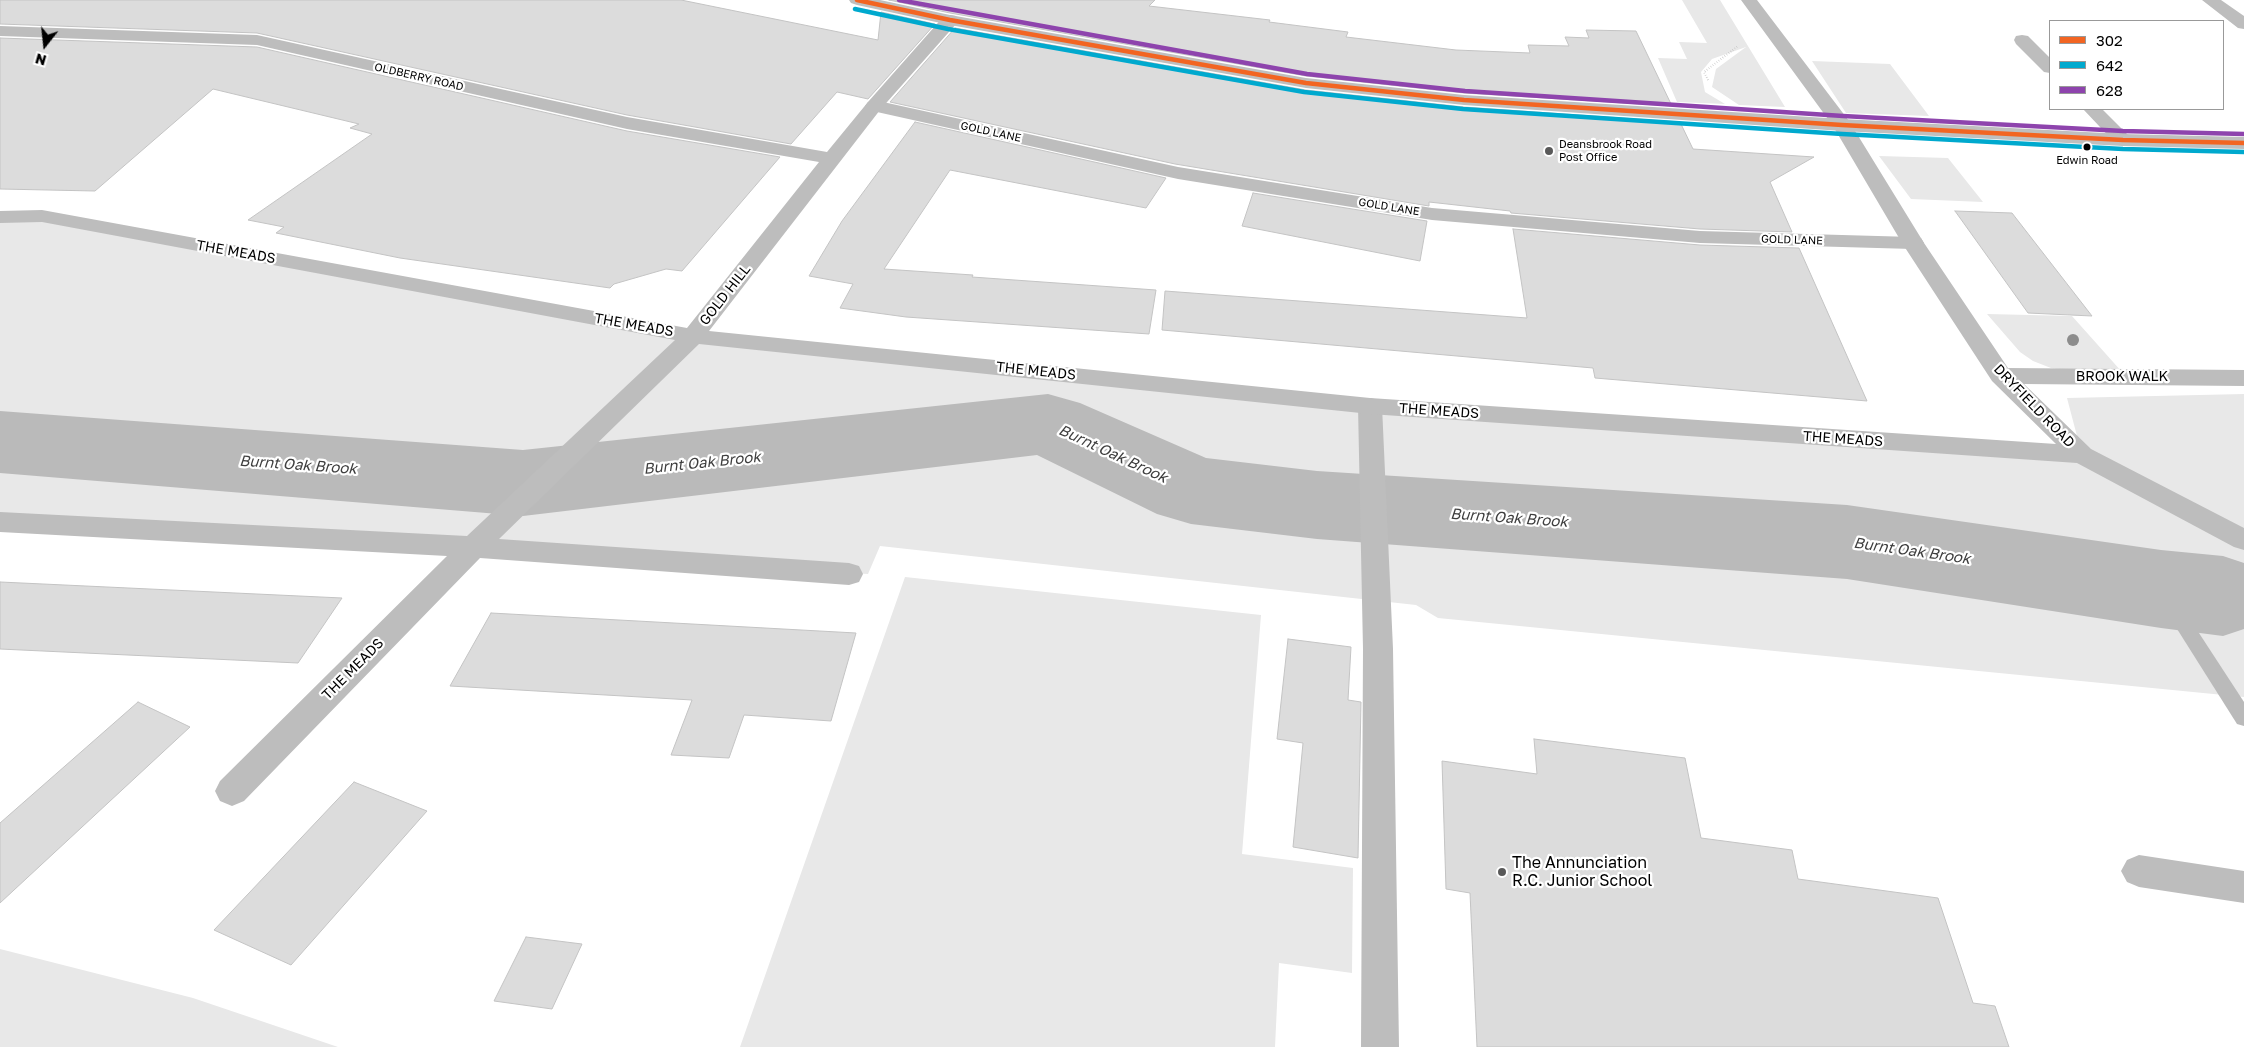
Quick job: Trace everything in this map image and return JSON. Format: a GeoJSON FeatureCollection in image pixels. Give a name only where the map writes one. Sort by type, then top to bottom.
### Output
{"type":"FeatureCollection","features":[{"type":"Feature","properties":{"kind":"street"},"geometry":{"type":"LineString","coordinates":[[857,0],[950,20],[1306,83],[1464,100],[1842,125],[2123,140],[2244,143]]}},
{"type":"Feature","properties":{"kind":"street","name":"DRYFIELD ROAD"},"geometry":{"type":"LineString","coordinates":[[1749,0],[1842,125],[1912,244],[2001,376],[2082,455],[2244,540]]}},
{"type":"Feature","properties":{"kind":"street"},"geometry":{"type":"LineString","coordinates":[[2210,0],[2244,24]]}},
{"type":"Feature","properties":{"kind":"street","name":"GOLD HILL"},"geometry":{"type":"LineString","coordinates":[[473,547],[692,336],[874,106],[950,20]]}},
{"type":"Feature","properties":{"kind":"street","name":"OLDBERRY ROAD"},"geometry":{"type":"LineString","coordinates":[[0,31],[257,40],[626,123],[833,159]]}},
{"type":"Feature","properties":{"kind":"street"},"geometry":{"type":"LineString","coordinates":[[2022,40],[2049,67]]}},
{"type":"Feature","properties":{"kind":"street","name":"GOLD LANE"},"geometry":{"type":"LineString","coordinates":[[874,106],[1178,173],[1432,214],[1700,237],[1912,244]]}},
{"type":"Feature","properties":{"kind":"street"},"geometry":{"type":"LineString","coordinates":[[2093,110],[2123,140]]}},
{"type":"Feature","properties":{"kind":"street","name":"THE MEADS"},"geometry":{"type":"LineString","coordinates":[[0,217],[42,216],[692,336],[1370,406],[2082,455]]}},
{"type":"Feature","properties":{"kind":"street","name":"BROOK WALK"},"geometry":{"type":"LineString","coordinates":[[2001,376],[2244,378]]}},
{"type":"Feature","properties":{"kind":"street"},"geometry":{"type":"LineString","coordinates":[[1370,406],[1378,650],[1380,1047]]}},
{"type":"Feature","properties":{"kind":"street"},"geometry":{"type":"LineString","coordinates":[[0,522],[473,547],[849,574]]}},
{"type":"Feature","properties":{"kind":"street","name":"THE MEADS"},"geometry":{"type":"LineString","coordinates":[[232,791],[473,547]]}},
{"type":"Feature","properties":{"kind":"street"},"geometry":{"type":"LineString","coordinates":[[2139,870],[2244,888]]}},
{"type":"Feature","properties":{"kind":"path"},"geometry":{"type":"LineString","coordinates":[[1746,118],[1713,93],[1704,72],[1744,42],[1773,32]]}},
{"type":"Feature","properties":{"kind":"shaded area"},"geometry":{"type":"Polygon","coordinates":[[[1682,0],[1720,0],[1785,107],[1739,105],[1712,87],[1716,69],[1746,47],[1712,59],[1701,72],[1705,92],[1725,104],[1677,102],[1658,58],[1687,59],[1679,42],[1707,43],[1682,0]]]}},
{"type":"Feature","properties":{"kind":"shaded area"},"geometry":{"type":"Polygon","coordinates":[[[1812,61],[1890,64],[1929,116],[1846,113],[1812,61]]]}},
{"type":"Feature","properties":{"kind":"shaded area"},"geometry":{"type":"Polygon","coordinates":[[[1879,156],[1948,158],[1983,202],[1911,199],[1879,156]]]}},
{"type":"Feature","properties":{"kind":"shaded area"},"geometry":{"type":"Polygon","coordinates":[[[42,216],[693,336],[1370,406],[2082,455],[2067,398],[2244,394],[2244,697],[1438,618],[1416,605],[880,546],[868,574],[0,523],[0,217],[42,216]]]}},
{"type":"Feature","properties":{"kind":"shaded area"},"geometry":{"type":"Polygon","coordinates":[[[1987,314],[2072,316],[2122,372],[2077,371],[2051,368],[2033,361],[2020,352],[1987,314]]]}},
{"type":"Feature","properties":{"kind":"shaded area"},"geometry":{"type":"Polygon","coordinates":[[[905,577],[1261,615],[1242,854],[1353,868],[1352,973],[1279,963],[1275,1047],[740,1047],[905,577]]]}},
{"type":"Feature","properties":{"kind":"shaded area"},"geometry":{"type":"Polygon","coordinates":[[[0,949],[193,998],[338,1047],[0,1047],[0,949]]]}},
{"type":"Feature","properties":{"kind":"building"},"geometry":{"type":"Polygon","coordinates":[[[0,0],[681,0],[878,40],[881,12],[935,24],[868,99],[837,92],[791,144],[627,115],[257,33],[0,24],[0,0]]]}},
{"type":"Feature","properties":{"kind":"building"},"geometry":{"type":"Polygon","coordinates":[[[889,0],[1155,0],[1149,6],[1270,20],[1269,22],[1348,32],[1346,37],[1456,50],[1530,53],[1528,45],[1569,46],[1565,37],[1589,38],[1586,30],[1636,31],[1672,106],[1464,93],[1306,76],[950,13],[889,0]]]}},
{"type":"Feature","properties":{"kind":"building"},"geometry":{"type":"Polygon","coordinates":[[[955,28],[1306,90],[1464,107],[1680,122],[1693,149],[1814,157],[1770,182],[1792,232],[1700,229],[1511,213],[1510,211],[1429,202],[1429,206],[1175,164],[890,102],[955,28]]]}},
{"type":"Feature","properties":{"kind":"building"},"geometry":{"type":"Polygon","coordinates":[[[0,38],[257,47],[627,131],[780,157],[682,271],[666,269],[614,284],[610,288],[400,258],[276,233],[284,227],[248,220],[372,134],[350,128],[359,124],[213,89],[95,191],[0,189],[0,38]]]}},
{"type":"Feature","properties":{"kind":"building"},"geometry":{"type":"Polygon","coordinates":[[[915,122],[1166,178],[1146,208],[950,170],[884,269],[1156,290],[1149,334],[906,317],[840,308],[853,284],[809,276],[842,221],[915,122]]]}},
{"type":"Feature","properties":{"kind":"building"},"geometry":{"type":"Polygon","coordinates":[[[1253,193],[1427,221],[1420,261],[1242,226],[1253,193]]]}},
{"type":"Feature","properties":{"kind":"building"},"geometry":{"type":"Polygon","coordinates":[[[1955,211],[2012,213],[2092,316],[2028,313],[1955,211]]]}},
{"type":"Feature","properties":{"kind":"building"},"geometry":{"type":"Polygon","coordinates":[[[1513,229],[1700,245],[1799,248],[1867,401],[1595,378],[1593,368],[1162,330],[1165,291],[1527,318],[1513,229]]]}},
{"type":"Feature","properties":{"kind":"building"},"geometry":{"type":"Polygon","coordinates":[[[0,582],[342,598],[298,663],[0,649],[0,582]]]}},
{"type":"Feature","properties":{"kind":"building"},"geometry":{"type":"Polygon","coordinates":[[[491,613],[856,633],[831,721],[744,715],[729,758],[671,755],[692,700],[450,686],[491,613]]]}},
{"type":"Feature","properties":{"kind":"building"},"geometry":{"type":"Polygon","coordinates":[[[1288,639],[1351,647],[1348,700],[1361,702],[1358,858],[1293,847],[1303,743],[1277,739],[1288,639]]]}},
{"type":"Feature","properties":{"kind":"building"},"geometry":{"type":"Polygon","coordinates":[[[138,702],[190,727],[0,903],[0,823],[138,702]]]}},
{"type":"Feature","properties":{"kind":"building"},"geometry":{"type":"Polygon","coordinates":[[[1534,739],[1685,758],[1701,838],[1792,850],[1798,879],[1938,898],[1973,1003],[1995,1006],[2009,1047],[1477,1047],[1470,893],[1446,889],[1442,761],[1537,774],[1534,739]]]}},
{"type":"Feature","properties":{"kind":"building"},"geometry":{"type":"Polygon","coordinates":[[[354,782],[427,811],[291,965],[214,930],[354,782]]]}},
{"type":"Feature","properties":{"kind":"building"},"geometry":{"type":"Polygon","coordinates":[[[526,937],[582,944],[552,1009],[494,1001],[526,937]]]}},
{"type":"Feature","properties":{"kind":"waterway","name":"Burnt Oak Brook"},"geometry":{"type":"LineString","coordinates":[[0,442],[523,483],[1048,424],[1191,490],[1317,505],[1847,542],[2161,589],[2223,596]]}},
{"type":"Feature","properties":{"kind":"waterway"},"geometry":{"type":"LineString","coordinates":[[2161,589],[2244,718]]}},
{"type":"Feature","properties":{"kind":"transit line","name":"302"},"geometry":{"type":"LineString","coordinates":[[857,0],[950,20],[1306,83],[1464,100],[1842,125],[2123,140],[2244,143]]}},
{"type":"Feature","properties":{"kind":"transit line","name":"628"},"geometry":{"type":"LineString","coordinates":[[899,0],[1307,74],[1465,91],[1843,116],[2123,131],[2244,134]]}},
{"type":"Feature","properties":{"kind":"transit line","name":"642"},"geometry":{"type":"LineString","coordinates":[[855,9],[948,29],[1304,92],[1463,109],[1842,134],[2123,149],[2244,152]]}},
{"type":"Feature","properties":{"kind":"place","name":"Edwin Road"},"geometry":{"type":"Point","coordinates":[2087,147]}},
{"type":"Feature","properties":{"kind":"place","name":"Deansbrook Road Post Office"},"geometry":{"type":"Point","coordinates":[1549,151]}},
{"type":"Feature","properties":{"kind":"place","name":"The Annunciation R.C. Junior School"},"geometry":{"type":"Point","coordinates":[1502,872]}}]}
